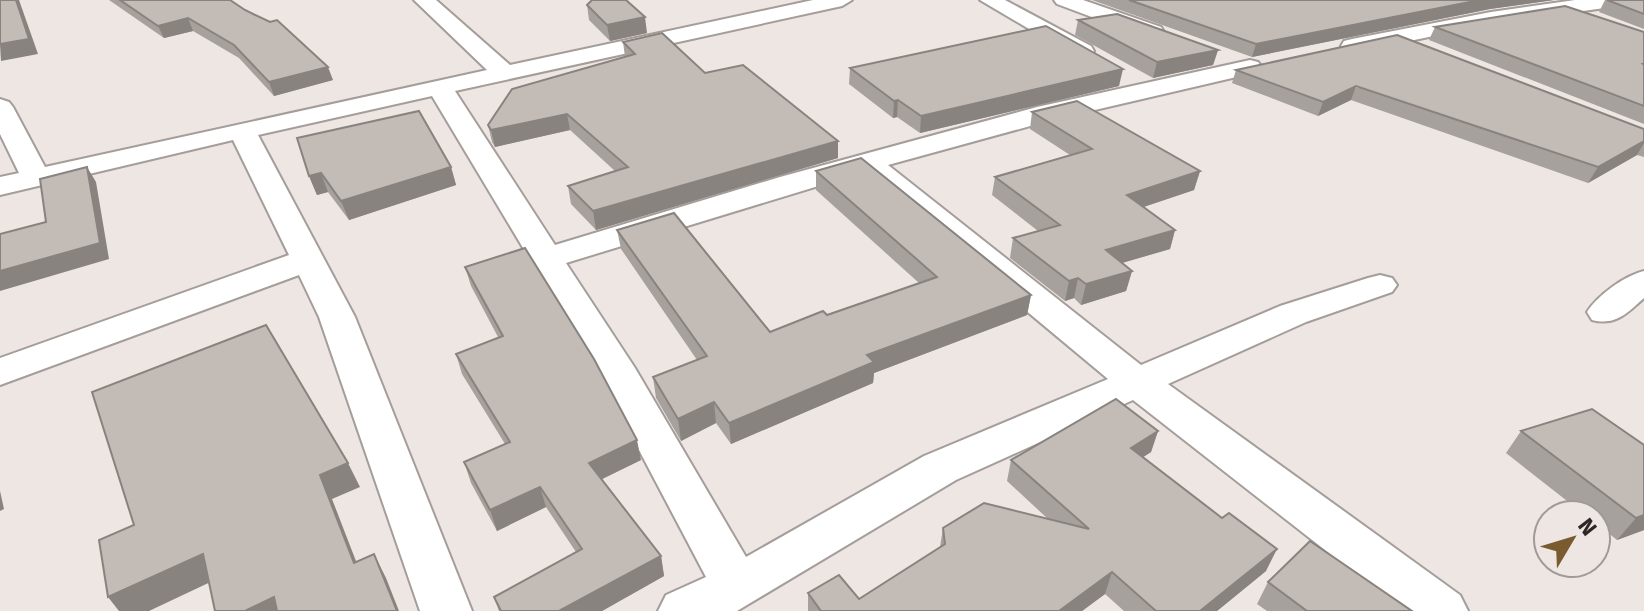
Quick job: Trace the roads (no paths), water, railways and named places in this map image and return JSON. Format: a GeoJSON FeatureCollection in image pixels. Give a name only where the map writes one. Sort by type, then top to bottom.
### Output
{"type":"FeatureCollection","features":[{"type":"Feature","properties":{"kind":"street"},"geometry":{"type":"LineString","coordinates":[[424,0],[504,72]]}},
{"type":"Feature","properties":{"kind":"street"},"geometry":{"type":"LineString","coordinates":[[0,186],[504,72],[842,0]]}},
{"type":"Feature","properties":{"kind":"street"},"geometry":{"type":"LineString","coordinates":[[990,0],[1100,61]]}},
{"type":"Feature","properties":{"kind":"street"},"geometry":{"type":"LineString","coordinates":[[1064,0],[1179,42]]}},
{"type":"Feature","properties":{"kind":"street"},"geometry":{"type":"LineString","coordinates":[[1337,50],[1556,7],[1604,8],[1619,0]]}},
{"type":"Feature","properties":{"kind":"street"},"geometry":{"type":"LineString","coordinates":[[1394,38],[1438,55]]}},
{"type":"Feature","properties":{"kind":"street"},"geometry":{"type":"LineString","coordinates":[[547,258],[866,162],[1046,113],[1257,66],[1207,52]]}},
{"type":"Feature","properties":{"kind":"street"},"geometry":{"type":"LineString","coordinates":[[1125,76],[1150,90]]}},
{"type":"Feature","properties":{"kind":"street"},"geometry":{"type":"LineString","coordinates":[[440,88],[621,378],[737,587]]}},
{"type":"Feature","properties":{"kind":"street"},"geometry":{"type":"LineString","coordinates":[[0,107],[36,178]]}},
{"type":"Feature","properties":{"kind":"street"},"geometry":{"type":"LineString","coordinates":[[242,130],[337,317],[446,611]]}},
{"type":"Feature","properties":{"kind":"street"},"geometry":{"type":"LineString","coordinates":[[866,162],[1137,382],[1442,611]]}},
{"type":"Feature","properties":{"kind":"street"},"geometry":{"type":"LineString","coordinates":[[0,372],[308,260]]}},
{"type":"Feature","properties":{"kind":"street"},"geometry":{"type":"LineString","coordinates":[[1605,312],[1644,281]]}},
{"type":"Feature","properties":{"kind":"street"},"geometry":{"type":"LineString","coordinates":[[684,611],[737,587],[940,468],[1293,314],[1380,285]]}}]}
